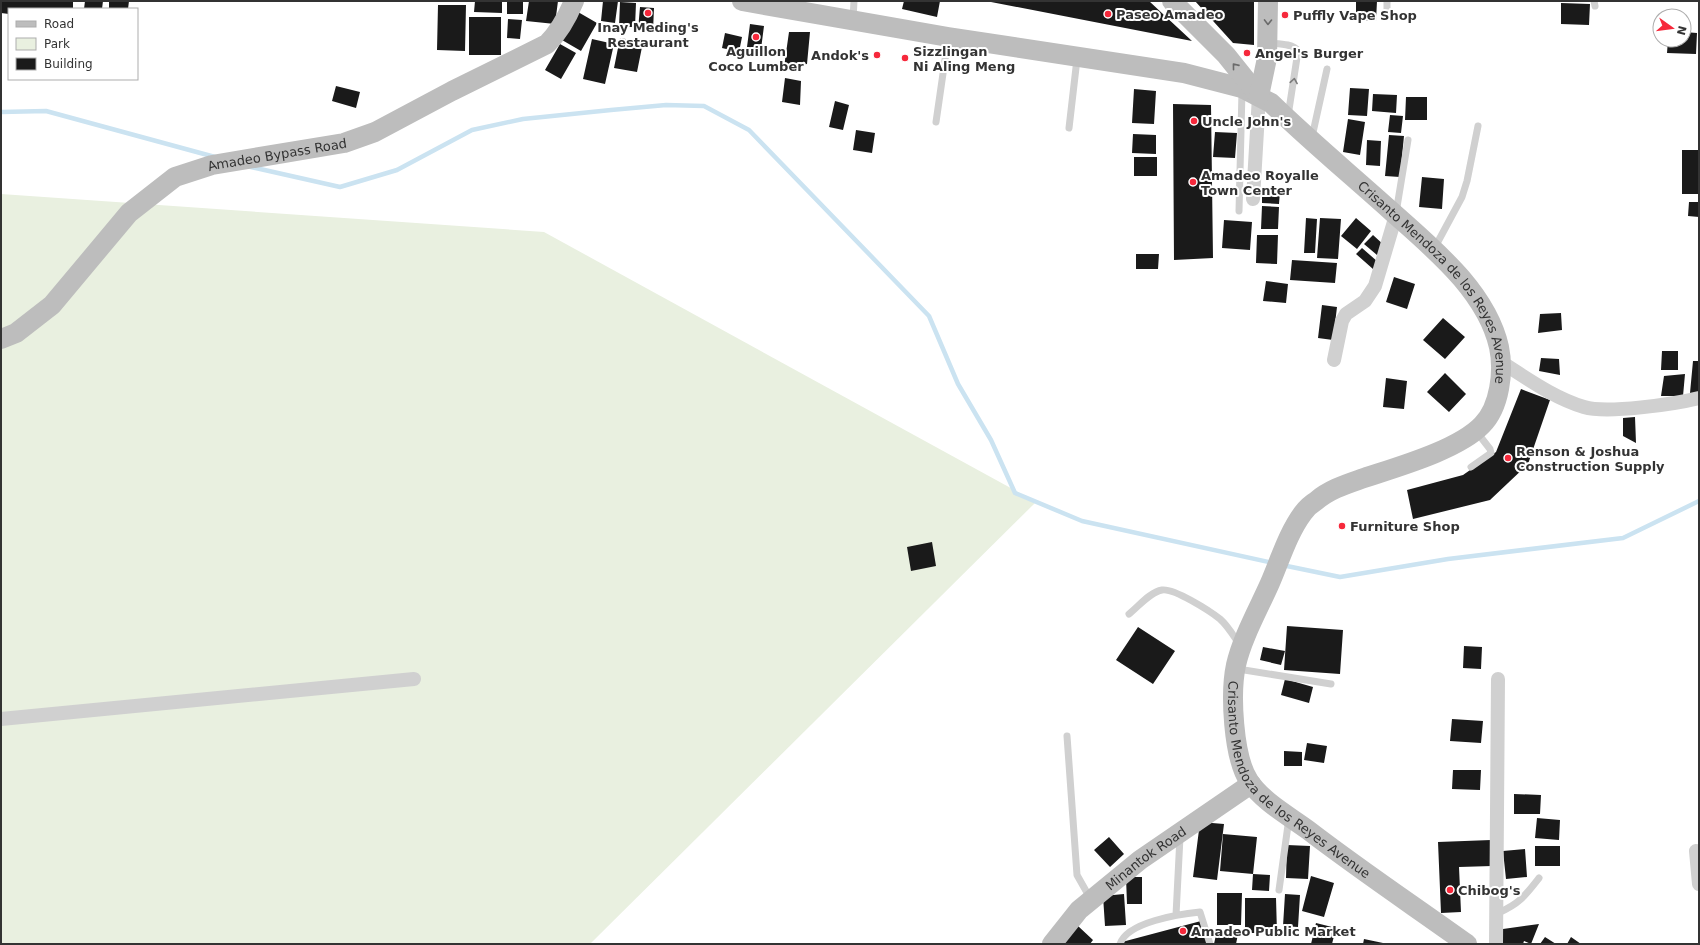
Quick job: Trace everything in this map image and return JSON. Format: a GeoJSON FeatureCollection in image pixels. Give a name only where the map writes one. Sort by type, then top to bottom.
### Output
{"type":"FeatureCollection","features":[{"type":"Feature","properties":{"kind":"main road","name":"Amadeo Bypass Road"},"geometry":{"type":"LineString","coordinates":[[1,340],[16,333],[52,305],[129,213],[175,178],[212,166],[344,144],[375,132],[458,88],[547,44],[559,32],[574,1]]}},
{"type":"Feature","properties":{"kind":"main road","name":"Crisanto Mendoza de los Reyes Avenue"},"geometry":{"type":"LineString","coordinates":[[742,1],[854,10],[948,37],[1184,73],[1251,92],[1271,103],[1311,141],[1434,249],[1464,282],[1481,304],[1495,333],[1501,362],[1500,384],[1496,400],[1484,423],[1456,444],[1334,489],[1316,500],[1303,513],[1292,532],[1254,619],[1235,668],[1234,705],[1237,739],[1242,764],[1251,784],[1268,800],[1289,816],[1456,940]]}},
{"type":"Feature","properties":{"kind":"main road"},"geometry":{"type":"LineString","coordinates":[[1172,1],[1226,55],[1251,92]]}},
{"type":"Feature","properties":{"kind":"main road"},"geometry":{"type":"LineString","coordinates":[[1251,92],[1267,58],[1268,1]]}},
{"type":"Feature","properties":{"kind":"main road","name":"Minantok Road"},"geometry":{"type":"LineString","coordinates":[[1052,944],[1079,910],[1140,860],[1180,831],[1251,784]]}},
{"type":"Feature","properties":{"kind":"street"},"geometry":{"type":"LineString","coordinates":[[1251,92],[1253,199]]}},
{"type":"Feature","properties":{"kind":"street"},"geometry":{"type":"LineString","coordinates":[[1334,360],[1342,321],[1346,314],[1365,301],[1375,286],[1396,215]]}},
{"type":"Feature","properties":{"kind":"street"},"geometry":{"type":"LineString","coordinates":[[1501,362],[1556,397],[1586,408],[1614,409],[1699,398]]}},
{"type":"Feature","properties":{"kind":"street"},"geometry":{"type":"LineString","coordinates":[[1,719],[414,679]]}},
{"type":"Feature","properties":{"kind":"street"},"geometry":{"type":"LineString","coordinates":[[1496,944],[1498,913],[1498,679]]}},
{"type":"Feature","properties":{"kind":"street"},"geometry":{"type":"LineString","coordinates":[[1696,851],[1699,884]]}},
{"type":"Feature","properties":{"kind":"lane"},"geometry":{"type":"LineString","coordinates":[[1387,1],[1387,16]]}},
{"type":"Feature","properties":{"kind":"lane"},"geometry":{"type":"LineString","coordinates":[[936,122],[948,37]]}},
{"type":"Feature","properties":{"kind":"lane"},"geometry":{"type":"LineString","coordinates":[[1267,42],[1291,46],[1296,48],[1298,51],[1288,120]]}},
{"type":"Feature","properties":{"kind":"lane"},"geometry":{"type":"LineString","coordinates":[[1069,128],[1077,56]]}},
{"type":"Feature","properties":{"kind":"lane"},"geometry":{"type":"LineString","coordinates":[[1311,141],[1327,69]]}},
{"type":"Feature","properties":{"kind":"lane"},"geometry":{"type":"LineString","coordinates":[[1239,211],[1251,92]]}},
{"type":"Feature","properties":{"kind":"lane"},"geometry":{"type":"LineString","coordinates":[[1434,249],[1462,197],[1467,181],[1478,126]]}},
{"type":"Feature","properties":{"kind":"lane"},"geometry":{"type":"LineString","coordinates":[[1396,215],[1408,140]]}},
{"type":"Feature","properties":{"kind":"lane"},"geometry":{"type":"LineString","coordinates":[[1472,468],[1490,453],[1490,449],[1476,430]]}},
{"type":"Feature","properties":{"kind":"lane"},"geometry":{"type":"LineString","coordinates":[[1129,614],[1160,590],[1171,591],[1220,619],[1242,648]]}},
{"type":"Feature","properties":{"kind":"lane"},"geometry":{"type":"LineString","coordinates":[[1235,668],[1331,684]]}},
{"type":"Feature","properties":{"kind":"lane"},"geometry":{"type":"LineString","coordinates":[[1067,736],[1077,876],[1091,900]]}},
{"type":"Feature","properties":{"kind":"lane"},"geometry":{"type":"LineString","coordinates":[[1278,890],[1289,816]]}},
{"type":"Feature","properties":{"kind":"lane"},"geometry":{"type":"LineString","coordinates":[[1176,915],[1180,831]]}},
{"type":"Feature","properties":{"kind":"lane"},"geometry":{"type":"LineString","coordinates":[[1498,913],[1514,906],[1527,894],[1539,878]]}},
{"type":"Feature","properties":{"kind":"lane"},"geometry":{"type":"LineString","coordinates":[[1120,944],[1123,938],[1135,928],[1176,915],[1200,912],[1210,944]]}},
{"type":"Feature","properties":{"kind":"green space"},"geometry":{"type":"Polygon","coordinates":[[[1,194],[544,232],[1036,502],[590,944],[1,944],[1,194]]]}},
{"type":"Feature","properties":{"kind":"building"},"geometry":{"type":"Polygon","coordinates":[[[1,1],[73,1],[73,8],[8,8],[8,14],[1,13],[1,1]]]}},
{"type":"Feature","properties":{"kind":"building"},"geometry":{"type":"Polygon","coordinates":[[[85,1],[103,1],[102,8],[84,8],[85,1]]]}},
{"type":"Feature","properties":{"kind":"building"},"geometry":{"type":"Polygon","coordinates":[[[109,1],[129,1],[128,8],[109,8],[109,1]]]}},
{"type":"Feature","properties":{"kind":"building"},"geometry":{"type":"Polygon","coordinates":[[[475,1],[502,1],[502,13],[474,12],[475,1]]]}},
{"type":"Feature","properties":{"kind":"building"},"geometry":{"type":"Polygon","coordinates":[[[507,1],[523,1],[523,14],[507,14],[507,1]]]}},
{"type":"Feature","properties":{"kind":"building"},"geometry":{"type":"Polygon","coordinates":[[[529,1],[558,1],[555,24],[526,21],[529,1]]]}},
{"type":"Feature","properties":{"kind":"building"},"geometry":{"type":"Polygon","coordinates":[[[603,1],[618,1],[615,23],[601,21],[603,1]]]}},
{"type":"Feature","properties":{"kind":"building"},"geometry":{"type":"Polygon","coordinates":[[[904,1],[940,1],[937,17],[902,9],[904,1]]]}},
{"type":"Feature","properties":{"kind":"building","name":"Paseo Amadeo"},"geometry":{"type":"Polygon","coordinates":[[[1149,1],[1192,41],[991,2],[1149,1]]]}},
{"type":"Feature","properties":{"kind":"building"},"geometry":{"type":"Polygon","coordinates":[[[1195,1],[1254,1],[1254,45],[1233,43],[1195,1]]]}},
{"type":"Feature","properties":{"kind":"building"},"geometry":{"type":"Polygon","coordinates":[[[1356,1],[1377,1],[1376,21],[1356,20],[1356,1]]]}},
{"type":"Feature","properties":{"kind":"building"},"geometry":{"type":"Polygon","coordinates":[[[620,2],[636,3],[635,27],[619,27],[620,2]]]}},
{"type":"Feature","properties":{"kind":"building"},"geometry":{"type":"Polygon","coordinates":[[[1561,3],[1590,4],[1589,25],[1561,24],[1561,3]]]}},
{"type":"Feature","properties":{"kind":"building"},"geometry":{"type":"Polygon","coordinates":[[[438,5],[466,5],[465,51],[437,50],[438,5]]]}},
{"type":"Feature","properties":{"kind":"building"},"geometry":{"type":"Polygon","coordinates":[[[640,7],[654,8],[653,31],[638,30],[640,7]]]}},
{"type":"Feature","properties":{"kind":"building"},"geometry":{"type":"Polygon","coordinates":[[[578,12],[597,23],[581,51],[562,40],[578,12]]]}},
{"type":"Feature","properties":{"kind":"building"},"geometry":{"type":"Polygon","coordinates":[[[469,17],[501,17],[501,55],[469,55],[469,17]]]}},
{"type":"Feature","properties":{"kind":"building"},"geometry":{"type":"Polygon","coordinates":[[[508,19],[522,20],[520,39],[507,38],[508,19]]]}},
{"type":"Feature","properties":{"kind":"building","name":"Aguillon Coco Lumber"},"geometry":{"type":"Polygon","coordinates":[[[750,24],[764,26],[761,49],[747,47],[750,24]]]}},
{"type":"Feature","properties":{"kind":"building"},"geometry":{"type":"Polygon","coordinates":[[[789,32],[810,32],[807,64],[784,67],[789,32]]]}},
{"type":"Feature","properties":{"kind":"building"},"geometry":{"type":"Polygon","coordinates":[[[725,33],[742,37],[739,52],[722,48],[725,33]]]}},
{"type":"Feature","properties":{"kind":"building"},"geometry":{"type":"Polygon","coordinates":[[[1692,33],[1697,33],[1696,54],[1667,53],[1667,48],[1692,48],[1692,33]]]}},
{"type":"Feature","properties":{"kind":"building"},"geometry":{"type":"Polygon","coordinates":[[[620,38],[643,42],[637,72],[614,68],[620,38]]]}},
{"type":"Feature","properties":{"kind":"building"},"geometry":{"type":"Polygon","coordinates":[[[592,39],[614,44],[605,84],[583,79],[592,39]]]}},
{"type":"Feature","properties":{"kind":"building"},"geometry":{"type":"Polygon","coordinates":[[[560,44],[576,53],[561,79],[545,70],[560,44]]]}},
{"type":"Feature","properties":{"kind":"building"},"geometry":{"type":"Polygon","coordinates":[[[785,78],[801,81],[800,105],[782,102],[785,78]]]}},
{"type":"Feature","properties":{"kind":"building"},"geometry":{"type":"Polygon","coordinates":[[[336,86],[360,92],[356,108],[332,101],[336,86]]]}},
{"type":"Feature","properties":{"kind":"building"},"geometry":{"type":"Polygon","coordinates":[[[1350,88],[1369,89],[1367,116],[1348,115],[1350,88]]]}},
{"type":"Feature","properties":{"kind":"building"},"geometry":{"type":"Polygon","coordinates":[[[1134,89],[1156,91],[1154,124],[1132,123],[1134,89]]]}},
{"type":"Feature","properties":{"kind":"building"},"geometry":{"type":"Polygon","coordinates":[[[1373,94],[1397,95],[1396,113],[1372,111],[1373,94]]]}},
{"type":"Feature","properties":{"kind":"building"},"geometry":{"type":"Polygon","coordinates":[[[1406,97],[1427,97],[1427,120],[1405,120],[1406,97]]]}},
{"type":"Feature","properties":{"kind":"building"},"geometry":{"type":"Polygon","coordinates":[[[835,101],[849,105],[843,130],[829,127],[835,101]]]}},
{"type":"Feature","properties":{"kind":"building","name":"Amadeo Royalle Town Center"},"geometry":{"type":"Polygon","coordinates":[[[1173,104],[1211,105],[1213,258],[1174,260],[1173,104]]]}},
{"type":"Feature","properties":{"kind":"building"},"geometry":{"type":"Polygon","coordinates":[[[1390,115],[1403,116],[1401,133],[1388,132],[1390,115]]]}},
{"type":"Feature","properties":{"kind":"building"},"geometry":{"type":"Polygon","coordinates":[[[1348,119],[1365,122],[1360,155],[1343,152],[1348,119]]]}},
{"type":"Feature","properties":{"kind":"building"},"geometry":{"type":"Polygon","coordinates":[[[856,130],[875,133],[872,153],[853,150],[856,130]]]}},
{"type":"Feature","properties":{"kind":"building"},"geometry":{"type":"Polygon","coordinates":[[[1215,132],[1237,133],[1235,158],[1213,157],[1215,132]]]}},
{"type":"Feature","properties":{"kind":"building"},"geometry":{"type":"Polygon","coordinates":[[[1133,134],[1156,135],[1156,154],[1132,153],[1133,134]]]}},
{"type":"Feature","properties":{"kind":"building"},"geometry":{"type":"Polygon","coordinates":[[[1389,135],[1404,136],[1400,177],[1385,176],[1389,135]]]}},
{"type":"Feature","properties":{"kind":"building"},"geometry":{"type":"Polygon","coordinates":[[[1367,140],[1381,141],[1380,166],[1366,165],[1367,140]]]}},
{"type":"Feature","properties":{"kind":"building"},"geometry":{"type":"Polygon","coordinates":[[[1682,150],[1699,150],[1699,194],[1682,194],[1682,150]]]}},
{"type":"Feature","properties":{"kind":"building"},"geometry":{"type":"Polygon","coordinates":[[[1134,157],[1157,157],[1157,176],[1134,176],[1134,157]]]}},
{"type":"Feature","properties":{"kind":"building"},"geometry":{"type":"Polygon","coordinates":[[[1422,177],[1444,179],[1442,209],[1419,207],[1422,177]]]}},
{"type":"Feature","properties":{"kind":"building"},"geometry":{"type":"Polygon","coordinates":[[[1262,191],[1280,191],[1279,204],[1262,203],[1262,191]]]}},
{"type":"Feature","properties":{"kind":"building"},"geometry":{"type":"Polygon","coordinates":[[[1689,202],[1699,202],[1699,217],[1688,216],[1689,202]]]}},
{"type":"Feature","properties":{"kind":"building"},"geometry":{"type":"Polygon","coordinates":[[[1262,206],[1279,207],[1278,229],[1261,229],[1262,206]]]}},
{"type":"Feature","properties":{"kind":"building"},"geometry":{"type":"Polygon","coordinates":[[[1306,218],[1317,219],[1315,253],[1304,253],[1306,218]]]}},
{"type":"Feature","properties":{"kind":"building"},"geometry":{"type":"Polygon","coordinates":[[[1320,218],[1341,219],[1338,259],[1317,258],[1320,218]]]}},
{"type":"Feature","properties":{"kind":"building"},"geometry":{"type":"Polygon","coordinates":[[[1356,218],[1371,231],[1357,249],[1341,236],[1356,218]]]}},
{"type":"Feature","properties":{"kind":"building"},"geometry":{"type":"Polygon","coordinates":[[[1224,220],[1252,222],[1250,250],[1222,248],[1224,220]]]}},
{"type":"Feature","properties":{"kind":"building"},"geometry":{"type":"Polygon","coordinates":[[[1257,235],[1278,235],[1277,264],[1256,263],[1257,235]]]}},
{"type":"Feature","properties":{"kind":"building"},"geometry":{"type":"Polygon","coordinates":[[[1373,235],[1385,246],[1377,255],[1364,244],[1373,235]]]}},
{"type":"Feature","properties":{"kind":"building"},"geometry":{"type":"Polygon","coordinates":[[[1362,248],[1378,262],[1373,269],[1356,254],[1362,248]]]}},
{"type":"Feature","properties":{"kind":"building"},"geometry":{"type":"Polygon","coordinates":[[[1136,254],[1159,254],[1158,269],[1136,269],[1136,254]]]}},
{"type":"Feature","properties":{"kind":"building"},"geometry":{"type":"Polygon","coordinates":[[[1292,260],[1337,263],[1335,283],[1290,280],[1292,260]]]}},
{"type":"Feature","properties":{"kind":"building"},"geometry":{"type":"Polygon","coordinates":[[[1394,277],[1415,284],[1407,309],[1386,302],[1394,277]]]}},
{"type":"Feature","properties":{"kind":"building"},"geometry":{"type":"Polygon","coordinates":[[[1266,281],[1288,284],[1286,303],[1263,301],[1266,281]]]}},
{"type":"Feature","properties":{"kind":"building"},"geometry":{"type":"Polygon","coordinates":[[[1322,305],[1337,307],[1333,340],[1318,338],[1322,305]]]}},
{"type":"Feature","properties":{"kind":"building"},"geometry":{"type":"Polygon","coordinates":[[[1561,313],[1562,330],[1538,333],[1540,314],[1561,313]]]}},
{"type":"Feature","properties":{"kind":"building"},"geometry":{"type":"Polygon","coordinates":[[[1443,318],[1465,337],[1445,359],[1423,340],[1443,318]]]}},
{"type":"Feature","properties":{"kind":"building"},"geometry":{"type":"Polygon","coordinates":[[[1662,351],[1678,351],[1678,370],[1661,370],[1662,351]]]}},
{"type":"Feature","properties":{"kind":"building"},"geometry":{"type":"Polygon","coordinates":[[[1541,358],[1559,359],[1560,375],[1539,371],[1541,358]]]}},
{"type":"Feature","properties":{"kind":"building"},"geometry":{"type":"Polygon","coordinates":[[[1693,361],[1699,361],[1699,394],[1690,393],[1693,361]]]}},
{"type":"Feature","properties":{"kind":"building"},"geometry":{"type":"Polygon","coordinates":[[[1445,373],[1466,394],[1449,412],[1427,392],[1445,373]]]}},
{"type":"Feature","properties":{"kind":"building"},"geometry":{"type":"Polygon","coordinates":[[[1685,374],[1683,396],[1661,396],[1664,376],[1685,374]]]}},
{"type":"Feature","properties":{"kind":"building"},"geometry":{"type":"Polygon","coordinates":[[[1386,378],[1407,381],[1404,409],[1383,407],[1386,378]]]}},
{"type":"Feature","properties":{"kind":"building","name":"Renson & Joshua Construction Supply"},"geometry":{"type":"Polygon","coordinates":[[[1521,389],[1550,400],[1528,464],[1490,500],[1413,519],[1407,490],[1463,475],[1496,452],[1521,389]]]}},
{"type":"Feature","properties":{"kind":"building"},"geometry":{"type":"Polygon","coordinates":[[[1635,417],[1636,443],[1623,436],[1623,418],[1635,417]]]}},
{"type":"Feature","properties":{"kind":"building"},"geometry":{"type":"Polygon","coordinates":[[[932,542],[936,566],[911,571],[907,547],[932,542]]]}},
{"type":"Feature","properties":{"kind":"building"},"geometry":{"type":"Polygon","coordinates":[[[1287,626],[1343,630],[1340,674],[1284,670],[1287,626]]]}},
{"type":"Feature","properties":{"kind":"building"},"geometry":{"type":"Polygon","coordinates":[[[1138,627],[1175,651],[1153,684],[1116,660],[1138,627]]]}},
{"type":"Feature","properties":{"kind":"building"},"geometry":{"type":"Polygon","coordinates":[[[1464,646],[1482,647],[1481,669],[1463,668],[1464,646]]]}},
{"type":"Feature","properties":{"kind":"building"},"geometry":{"type":"Polygon","coordinates":[[[1263,647],[1285,651],[1281,665],[1260,660],[1263,647]]]}},
{"type":"Feature","properties":{"kind":"building"},"geometry":{"type":"Polygon","coordinates":[[[1285,679],[1313,687],[1309,703],[1281,695],[1285,679]]]}},
{"type":"Feature","properties":{"kind":"building"},"geometry":{"type":"Polygon","coordinates":[[[1452,719],[1483,721],[1481,743],[1450,741],[1452,719]]]}},
{"type":"Feature","properties":{"kind":"building"},"geometry":{"type":"Polygon","coordinates":[[[1307,743],[1327,746],[1324,763],[1304,760],[1307,743]]]}},
{"type":"Feature","properties":{"kind":"building"},"geometry":{"type":"Polygon","coordinates":[[[1284,751],[1302,752],[1302,766],[1284,766],[1284,751]]]}},
{"type":"Feature","properties":{"kind":"building"},"geometry":{"type":"Polygon","coordinates":[[[1453,770],[1481,770],[1480,790],[1452,789],[1453,770]]]}},
{"type":"Feature","properties":{"kind":"building"},"geometry":{"type":"Polygon","coordinates":[[[1514,794],[1541,795],[1540,814],[1514,814],[1514,794]]]}},
{"type":"Feature","properties":{"kind":"building"},"geometry":{"type":"Polygon","coordinates":[[[1537,818],[1560,820],[1559,840],[1535,838],[1537,818]]]}},
{"type":"Feature","properties":{"kind":"building"},"geometry":{"type":"Polygon","coordinates":[[[1200,822],[1224,824],[1217,880],[1193,877],[1200,822]]]}},
{"type":"Feature","properties":{"kind":"building"},"geometry":{"type":"Polygon","coordinates":[[[1223,834],[1257,837],[1253,874],[1220,871],[1223,834]]]}},
{"type":"Feature","properties":{"kind":"building"},"geometry":{"type":"Polygon","coordinates":[[[1109,837],[1124,854],[1110,867],[1094,850],[1109,837]]]}},
{"type":"Feature","properties":{"kind":"building","name":"Chibog's"},"geometry":{"type":"Polygon","coordinates":[[[1491,840],[1492,866],[1459,867],[1461,912],[1441,913],[1438,842],[1491,840]]]}},
{"type":"Feature","properties":{"kind":"building"},"geometry":{"type":"Polygon","coordinates":[[[1287,845],[1310,846],[1308,879],[1286,878],[1287,845]]]}},
{"type":"Feature","properties":{"kind":"building"},"geometry":{"type":"Polygon","coordinates":[[[1535,846],[1560,846],[1560,866],[1535,866],[1535,846]]]}},
{"type":"Feature","properties":{"kind":"building"},"geometry":{"type":"Polygon","coordinates":[[[1525,849],[1527,877],[1506,879],[1503,851],[1525,849]]]}},
{"type":"Feature","properties":{"kind":"building"},"geometry":{"type":"Polygon","coordinates":[[[1253,874],[1270,875],[1269,891],[1252,890],[1253,874]]]}},
{"type":"Feature","properties":{"kind":"building"},"geometry":{"type":"Polygon","coordinates":[[[1311,876],[1334,883],[1324,917],[1302,911],[1311,876]]]}},
{"type":"Feature","properties":{"kind":"building"},"geometry":{"type":"Polygon","coordinates":[[[1126,877],[1142,877],[1142,904],[1127,904],[1126,877]]]}},
{"type":"Feature","properties":{"kind":"building"},"geometry":{"type":"Polygon","coordinates":[[[1217,893],[1242,893],[1241,925],[1217,925],[1217,893]]]}},
{"type":"Feature","properties":{"kind":"building"},"geometry":{"type":"Polygon","coordinates":[[[1124,894],[1126,925],[1105,926],[1103,896],[1124,894]]]}},
{"type":"Feature","properties":{"kind":"building"},"geometry":{"type":"Polygon","coordinates":[[[1285,894],[1300,895],[1298,927],[1283,926],[1285,894]]]}},
{"type":"Feature","properties":{"kind":"building"},"geometry":{"type":"Polygon","coordinates":[[[1245,898],[1276,898],[1277,933],[1245,933],[1245,898]]]}},
{"type":"Feature","properties":{"kind":"building","name":"Amadeo Public Market"},"geometry":{"type":"Polygon","coordinates":[[[1201,921],[1208,944],[1122,944],[1122,942],[1201,921]]]}},
{"type":"Feature","properties":{"kind":"building"},"geometry":{"type":"Polygon","coordinates":[[[1316,923],[1336,928],[1332,944],[1311,944],[1316,923]]]}},
{"type":"Feature","properties":{"kind":"building"},"geometry":{"type":"Polygon","coordinates":[[[1539,924],[1531,944],[1524,941],[1523,944],[1501,944],[1503,929],[1539,924]]]}},
{"type":"Feature","properties":{"kind":"building"},"geometry":{"type":"Polygon","coordinates":[[[1078,926],[1093,940],[1090,944],[1062,944],[1078,926]]]}},
{"type":"Feature","properties":{"kind":"building"},"geometry":{"type":"Polygon","coordinates":[[[1217,930],[1238,934],[1236,944],[1214,944],[1217,930]]]}},
{"type":"Feature","properties":{"kind":"building"},"geometry":{"type":"Polygon","coordinates":[[[1545,937],[1556,944],[1540,944],[1545,937]]]}},
{"type":"Feature","properties":{"kind":"building"},"geometry":{"type":"Polygon","coordinates":[[[1571,937],[1581,944],[1567,944],[1571,937]]]}},
{"type":"Feature","properties":{"kind":"building"},"geometry":{"type":"Polygon","coordinates":[[[1364,939],[1383,943],[1383,944],[1363,944],[1364,939]]]}},
{"type":"Feature","properties":{"kind":"waterway"},"geometry":{"type":"LineString","coordinates":[[251,167],[340,187],[397,170],[472,130],[523,119],[666,105],[704,106],[749,130],[929,316],[958,384],[991,440],[1015,493],[1082,521],[1273,563]]}},
{"type":"Feature","properties":{"kind":"waterway"},"geometry":{"type":"LineString","coordinates":[[1,112],[46,111],[215,157]]}},
{"type":"Feature","properties":{"kind":"waterway"},"geometry":{"type":"LineString","coordinates":[[1282,565],[1340,577],[1448,559],[1623,538],[1699,501]]}},
{"type":"Feature","properties":{"kind":"place","name":"Inay Meding's Restaurant"},"geometry":{"type":"Point","coordinates":[648,13]}},
{"type":"Feature","properties":{"kind":"place","name":"Paseo Amadeo"},"geometry":{"type":"Point","coordinates":[1108,14]}},
{"type":"Feature","properties":{"kind":"place","name":"Puffly Vape Shop"},"geometry":{"type":"Point","coordinates":[1285,15]}},
{"type":"Feature","properties":{"kind":"place","name":"Aguillon Coco Lumber"},"geometry":{"type":"Point","coordinates":[756,37]}},
{"type":"Feature","properties":{"kind":"place","name":"Angel's Burger"},"geometry":{"type":"Point","coordinates":[1247,53]}},
{"type":"Feature","properties":{"kind":"place","name":"Andok's"},"geometry":{"type":"Point","coordinates":[877,55]}},
{"type":"Feature","properties":{"kind":"place","name":"Sizzlingan Ni Aling Meng"},"geometry":{"type":"Point","coordinates":[905,58]}},
{"type":"Feature","properties":{"kind":"place","name":"Uncle John's"},"geometry":{"type":"Point","coordinates":[1194,121]}},
{"type":"Feature","properties":{"kind":"place","name":"Amadeo Royalle Town Center"},"geometry":{"type":"Point","coordinates":[1193,182]}},
{"type":"Feature","properties":{"kind":"place","name":"Renson & Joshua Construction Supply"},"geometry":{"type":"Point","coordinates":[1508,458]}},
{"type":"Feature","properties":{"kind":"place","name":"Furniture Shop"},"geometry":{"type":"Point","coordinates":[1342,526]}},
{"type":"Feature","properties":{"kind":"place","name":"Chibog's"},"geometry":{"type":"Point","coordinates":[1450,890]}},
{"type":"Feature","properties":{"kind":"place","name":"Amadeo Public Market"},"geometry":{"type":"Point","coordinates":[1183,931]}}]}
